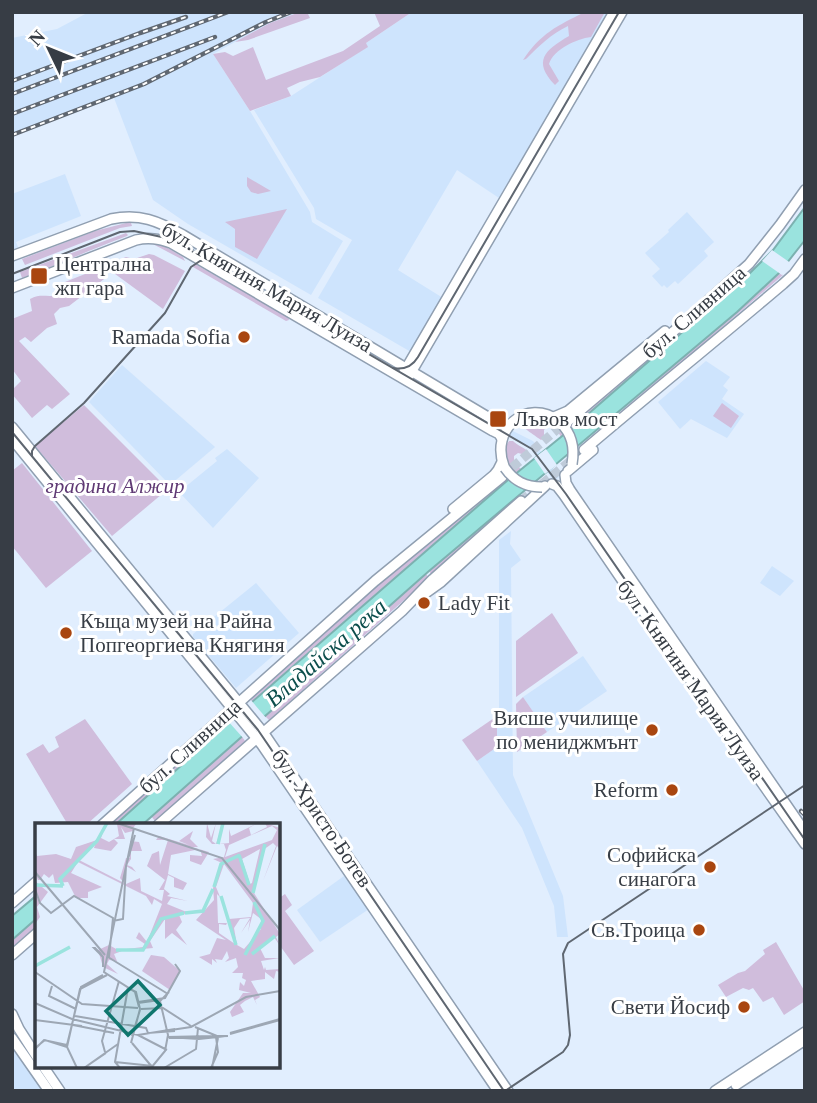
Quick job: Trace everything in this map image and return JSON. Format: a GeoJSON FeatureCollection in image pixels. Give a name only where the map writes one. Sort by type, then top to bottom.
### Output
{"type":"FeatureCollection","features":[{"type":"Feature","properties":{"kind":"main road"},"geometry":{"type":"LineString","coordinates":[[406,374],[614,12]]}},
{"type":"Feature","properties":{"kind":"main road"},"geometry":{"type":"LineString","coordinates":[[406,374],[622,12]]}},
{"type":"Feature","properties":{"kind":"main road","name":"бул. Сливница"},"geometry":{"type":"LineString","coordinates":[[561,420],[688,318],[757,256],[805,190]]}},
{"type":"Feature","properties":{"kind":"main road","name":"бул. Княгиня Мария Луиза"},"geometry":{"type":"LineString","coordinates":[[12,256],[111,219],[124,216],[144,217],[183,235],[494,430],[502,439]]}},
{"type":"Feature","properties":{"kind":"main road","name":"бул. Княгиня Мария Луиза"},"geometry":{"type":"LineString","coordinates":[[12,288],[136,240],[157,239],[171,243],[499,423],[510,424]]}},
{"type":"Feature","properties":{"kind":"main road","name":"бул. Сливница"},"geometry":{"type":"LineString","coordinates":[[584,450],[789,279],[805,259]]}},
{"type":"Feature","properties":{"kind":"main road"},"geometry":{"type":"LineString","coordinates":[[561,420],[568,411],[653,340],[688,318]]}},
{"type":"Feature","properties":{"kind":"main road"},"geometry":{"type":"LineString","coordinates":[[402,611],[441,582],[546,486],[650,402],[695,359]]}},
{"type":"Feature","properties":{"kind":"main road"},"geometry":{"type":"LineString","coordinates":[[546,486],[530,486],[518,482],[503,469],[500,451],[502,439],[510,424],[523,416],[536,413],[561,420],[572,439],[574,451],[568,470]]}},
{"type":"Feature","properties":{"kind":"main road","name":"бул. Христо Ботев"},"geometry":{"type":"LineString","coordinates":[[12,427],[258,733],[508,1091]]}},
{"type":"Feature","properties":{"kind":"main road","name":"бул. Христо Ботев"},"geometry":{"type":"LineString","coordinates":[[12,439],[237,707]]}},
{"type":"Feature","properties":{"kind":"main road"},"geometry":{"type":"LineString","coordinates":[[375,581],[443,518],[498,470],[503,469]]}},
{"type":"Feature","properties":{"kind":"main road","name":"бул. Сливница"},"geometry":{"type":"LineString","coordinates":[[104,823],[503,469]]}},
{"type":"Feature","properties":{"kind":"main road","name":"бул. Княгиня Мария Луиза"},"geometry":{"type":"LineString","coordinates":[[568,470],[566,483],[571,492],[805,832]]}},
{"type":"Feature","properties":{"kind":"main road","name":"бул. Княгиня Мария Луиза"},"geometry":{"type":"LineString","coordinates":[[546,486],[557,486],[564,495],[805,844]]}},
{"type":"Feature","properties":{"kind":"main road","name":"бул. Сливница"},"geometry":{"type":"LineString","coordinates":[[160,823],[258,733],[402,611],[433,579],[521,501]]}},
{"type":"Feature","properties":{"kind":"main road","name":"бул. Христо Ботев"},"geometry":{"type":"LineString","coordinates":[[258,733],[498,1091]]}},
{"type":"Feature","properties":{"kind":"main road"},"geometry":{"type":"LineString","coordinates":[[12,903],[35,883]]}},
{"type":"Feature","properties":{"kind":"main road"},"geometry":{"type":"LineString","coordinates":[[12,955],[35,935]]}},
{"type":"Feature","properties":{"kind":"main road"},"geometry":{"type":"LineString","coordinates":[[12,1013],[35,1054]]}},
{"type":"Feature","properties":{"kind":"main road"},"geometry":{"type":"LineString","coordinates":[[715,1091],[805,1032]]}},
{"type":"Feature","properties":{"kind":"main road"},"geometry":{"type":"LineString","coordinates":[[12,1038],[49,1091]]}},
{"type":"Feature","properties":{"kind":"main road"},"geometry":{"type":"LineString","coordinates":[[726,1091],[805,1040]]}},
{"type":"Feature","properties":{"kind":"main road"},"geometry":{"type":"LineString","coordinates":[[44,1068],[60,1091]]}},
{"type":"Feature","properties":{"kind":"shaded area"},"geometry":{"type":"Polygon","coordinates":[[[89,12],[300,12],[270,23],[213,54],[310,212],[312,222],[343,241],[311,295],[188,224],[153,200],[114,98],[12,136],[12,38],[57,29],[89,12]]]}},
{"type":"Feature","properties":{"kind":"shaded area"},"geometry":{"type":"Polygon","coordinates":[[[412,12],[608,12],[499,198],[457,170],[398,270],[443,298],[411,352],[318,298],[352,240],[316,219],[314,208],[254,110],[291,96],[367,47],[366,43],[412,12]]]}},
{"type":"Feature","properties":{"kind":"shaded area"},"geometry":{"type":"Polygon","coordinates":[[[65,174],[81,216],[16,242],[18,247],[12,250],[12,194],[65,174]]]}},
{"type":"Feature","properties":{"kind":"shaded area"},"geometry":{"type":"Polygon","coordinates":[[[687,212],[714,242],[704,251],[708,256],[678,284],[675,281],[667,288],[664,285],[662,287],[652,276],[660,269],[645,253],[687,212]]]}},
{"type":"Feature","properties":{"kind":"shaded area"},"geometry":{"type":"Polygon","coordinates":[[[706,361],[730,377],[723,386],[728,390],[722,399],[744,414],[727,438],[691,419],[680,429],[658,402],[706,361]]]}},
{"type":"Feature","properties":{"kind":"shaded area"},"geometry":{"type":"Polygon","coordinates":[[[122,365],[215,447],[170,485],[89,402],[122,365]]]}},
{"type":"Feature","properties":{"kind":"shaded area"},"geometry":{"type":"Polygon","coordinates":[[[511,430],[533,441],[559,477],[554,481],[531,449],[508,436],[511,430]]]}},
{"type":"Feature","properties":{"kind":"shaded area"},"geometry":{"type":"Polygon","coordinates":[[[227,449],[259,478],[213,528],[179,492],[217,461],[215,458],[227,449]]]}},
{"type":"Feature","properties":{"kind":"shaded area"},"geometry":{"type":"Polygon","coordinates":[[[511,531],[510,544],[521,560],[511,568],[513,775],[563,896],[568,937],[557,937],[554,906],[522,828],[477,761],[497,747],[499,540],[511,531]]]}},
{"type":"Feature","properties":{"kind":"shaded area"},"geometry":{"type":"Polygon","coordinates":[[[772,566],[794,581],[780,596],[760,583],[772,566]]]}},
{"type":"Feature","properties":{"kind":"shaded area"},"geometry":{"type":"Polygon","coordinates":[[[256,583],[299,633],[236,688],[193,634],[256,583]]]}},
{"type":"Feature","properties":{"kind":"shaded area"},"geometry":{"type":"Polygon","coordinates":[[[583,656],[607,691],[547,732],[523,697],[583,656]]]}},
{"type":"Feature","properties":{"kind":"shaded area"},"geometry":{"type":"Polygon","coordinates":[[[344,876],[369,909],[320,942],[297,910],[344,876]]]}},
{"type":"Feature","properties":{"kind":"shaded area"},"geometry":{"type":"Polygon","coordinates":[[[12,1044],[45,1091],[12,1091],[12,1044]]]}},
{"type":"Feature","properties":{"kind":"green space"},"geometry":{"type":"Polygon","coordinates":[[[300,12],[312,12],[308,14],[310,18],[235,42],[270,23],[300,12]]]}},
{"type":"Feature","properties":{"kind":"green space"},"geometry":{"type":"Polygon","coordinates":[[[374,12],[412,12],[366,43],[368,47],[320,77],[287,88],[291,96],[250,111],[213,54],[225,52],[233,56],[253,47],[266,80],[343,51],[380,26],[374,12]]]}},
{"type":"Feature","properties":{"kind":"green space"},"geometry":{"type":"Polygon","coordinates":[[[585,12],[605,12],[591,37],[566,46],[552,59],[549,64],[559,81],[555,85],[544,69],[544,57],[553,46],[569,36],[568,26],[523,60],[550,31],[585,12]]]}},
{"type":"Feature","properties":{"kind":"green space"},"geometry":{"type":"Polygon","coordinates":[[[247,177],[271,191],[258,194],[251,192],[247,186],[247,177]]]}},
{"type":"Feature","properties":{"kind":"green space"},"geometry":{"type":"Polygon","coordinates":[[[287,209],[257,259],[235,247],[235,229],[225,222],[287,209]]]}},
{"type":"Feature","properties":{"kind":"green space"},"geometry":{"type":"Polygon","coordinates":[[[131,223],[132,226],[120,228],[25,265],[22,259],[95,231],[131,223]]]}},
{"type":"Feature","properties":{"kind":"green space"},"geometry":{"type":"Polygon","coordinates":[[[126,233],[127,236],[22,278],[20,272],[126,233]]]}},
{"type":"Feature","properties":{"kind":"green space"},"geometry":{"type":"Polygon","coordinates":[[[144,242],[161,244],[183,257],[185,261],[151,243],[142,243],[65,274],[58,274],[92,259],[144,242]]]}},
{"type":"Feature","properties":{"kind":"green space"},"geometry":{"type":"Polygon","coordinates":[[[149,254],[185,271],[163,309],[106,265],[126,257],[134,259],[149,254]]]}},
{"type":"Feature","properties":{"kind":"green space"},"geometry":{"type":"Polygon","coordinates":[[[762,261],[572,428],[568,424],[762,261]]]}},
{"type":"Feature","properties":{"kind":"green space"},"geometry":{"type":"Polygon","coordinates":[[[195,264],[289,320],[286,321],[193,267],[195,264]]]}},
{"type":"Feature","properties":{"kind":"green space"},"geometry":{"type":"Polygon","coordinates":[[[95,270],[108,276],[69,306],[60,308],[54,314],[57,324],[47,328],[31,342],[25,337],[19,341],[70,394],[52,409],[47,405],[32,418],[12,394],[12,390],[21,381],[12,369],[12,319],[32,311],[30,299],[59,295],[65,282],[95,270]]]}},
{"type":"Feature","properties":{"kind":"green space"},"geometry":{"type":"Polygon","coordinates":[[[779,273],[783,275],[582,448],[581,445],[779,273]]]}},
{"type":"Feature","properties":{"kind":"green space"},"geometry":{"type":"Polygon","coordinates":[[[722,403],[739,416],[731,428],[713,416],[722,403]]]}},
{"type":"Feature","properties":{"kind":"green space","name":"градина Алжир"},"geometry":{"type":"Polygon","coordinates":[[[84,405],[168,489],[112,536],[35,446],[84,405]]]}},
{"type":"Feature","properties":{"kind":"green space"},"geometry":{"type":"Polygon","coordinates":[[[542,419],[556,425],[565,433],[561,437],[555,427],[548,426],[541,440],[521,425],[530,420],[542,419]]]}},
{"type":"Feature","properties":{"kind":"green space"},"geometry":{"type":"Polygon","coordinates":[[[509,441],[528,451],[526,455],[518,453],[514,456],[514,462],[521,469],[514,474],[506,458],[505,450],[509,441]]]}},
{"type":"Feature","properties":{"kind":"green space"},"geometry":{"type":"Polygon","coordinates":[[[22,463],[92,551],[46,588],[12,546],[12,471],[22,463]]]}},
{"type":"Feature","properties":{"kind":"green space"},"geometry":{"type":"Polygon","coordinates":[[[506,478],[508,480],[252,702],[250,699],[378,585],[506,478]]]}},
{"type":"Feature","properties":{"kind":"green space"},"geometry":{"type":"Polygon","coordinates":[[[517,497],[519,499],[432,575],[429,571],[517,497]]]}},
{"type":"Feature","properties":{"kind":"green space"},"geometry":{"type":"Polygon","coordinates":[[[426,574],[429,578],[269,720],[265,716],[426,574]]]}},
{"type":"Feature","properties":{"kind":"green space"},"geometry":{"type":"Polygon","coordinates":[[[552,613],[578,653],[516,697],[516,641],[552,613]]]}},
{"type":"Feature","properties":{"kind":"green space"},"geometry":{"type":"Polygon","coordinates":[[[523,697],[547,732],[517,752],[516,704],[523,697]]]}},
{"type":"Feature","properties":{"kind":"green space"},"geometry":{"type":"Polygon","coordinates":[[[497,716],[497,747],[477,761],[462,740],[497,716]]]}},
{"type":"Feature","properties":{"kind":"green space"},"geometry":{"type":"Polygon","coordinates":[[[85,719],[132,784],[88,823],[67,823],[26,754],[43,744],[49,753],[59,747],[55,737],[85,719]]]}},
{"type":"Feature","properties":{"kind":"green space"},"geometry":{"type":"Polygon","coordinates":[[[227,719],[230,723],[117,823],[110,823],[227,719]]]}},
{"type":"Feature","properties":{"kind":"green space"},"geometry":{"type":"Polygon","coordinates":[[[242,736],[245,741],[155,821],[151,816],[242,736]]]}},
{"type":"Feature","properties":{"kind":"green space"},"geometry":{"type":"Polygon","coordinates":[[[285,894],[292,905],[285,911],[314,951],[294,965],[280,946],[280,898],[285,894]]]}},
{"type":"Feature","properties":{"kind":"green space"},"geometry":{"type":"Polygon","coordinates":[[[35,920],[35,928],[12,947],[12,940],[35,920]]]}},
{"type":"Feature","properties":{"kind":"green space"},"geometry":{"type":"Polygon","coordinates":[[[776,942],[805,992],[805,1001],[784,1015],[773,997],[763,1002],[753,988],[743,988],[726,997],[718,985],[745,971],[765,954],[763,950],[776,942]]]}},
{"type":"Feature","properties":{"kind":"water","name":"Владайска река"},"geometry":{"type":"Polygon","coordinates":[[[805,207],[805,240],[779,273],[737,312],[429,571],[144,823],[117,823],[252,702],[747,276],[773,250],[805,207]]]}},
{"type":"Feature","properties":{"kind":"water"},"geometry":{"type":"Polygon","coordinates":[[[35,897],[35,920],[12,940],[12,916],[35,897]]]}},
{"type":"Feature","properties":{"kind":"pier"},"geometry":{"type":"Polygon","coordinates":[[[772,250],[792,264],[782,275],[762,261],[772,250]]]}},
{"type":"Feature","properties":{"kind":"pier","name":"Лъвов мост"},"geometry":{"type":"Polygon","coordinates":[[[546,449],[557,465],[545,474],[534,458],[546,449]]]}},
{"type":"Feature","properties":{"kind":"pier"},"geometry":{"type":"Polygon","coordinates":[[[250,699],[267,719],[244,739],[227,720],[250,699]]]}},
{"type":"Feature","properties":{"kind":"tunnel"},"geometry":{"type":"LineString","coordinates":[[502,476],[566,422]]}},
{"type":"Feature","properties":{"kind":"tunnel"},"geometry":{"type":"LineString","coordinates":[[521,501],[584,450]]}},
{"type":"Feature","properties":{"kind":"tram line"},"geometry":{"type":"LineString","coordinates":[[393,368],[407,367],[418,357],[619,12]]}},
{"type":"Feature","properties":{"kind":"tram line"},"geometry":{"type":"LineString","coordinates":[[12,274],[120,232],[134,231],[171,239],[532,449],[566,494],[805,840]]}},
{"type":"Feature","properties":{"kind":"tram line"},"geometry":{"type":"LineString","coordinates":[[32,456],[35,446],[84,403],[165,313],[191,267],[200,261],[210,260]]}},
{"type":"Feature","properties":{"kind":"tram line"},"geometry":{"type":"LineString","coordinates":[[12,432],[258,730],[504,1091]]}},
{"type":"Feature","properties":{"kind":"tram line"},"geometry":{"type":"LineString","coordinates":[[505,1091],[563,1052],[568,1045],[570,1035],[563,954],[568,943],[805,785]]}},
{"type":"Feature","properties":{"kind":"railway"},"geometry":{"type":"LineString","coordinates":[[12,94],[228,12]]}},
{"type":"Feature","properties":{"kind":"railway"},"geometry":{"type":"LineString","coordinates":[[12,135],[144,84],[291,12]]}},
{"type":"Feature","properties":{"kind":"railway"},"geometry":{"type":"LineString","coordinates":[[12,81],[186,17]]}},
{"type":"Feature","properties":{"kind":"railway"},"geometry":{"type":"LineString","coordinates":[[12,114],[215,37]]}},
{"type":"Feature","properties":{"kind":"railway"},"geometry":{"type":"LineString","coordinates":[[801,811],[805,815]]}},
{"type":"Feature","properties":{"kind":"place","name":"Централна жп гара"},"geometry":{"type":"Point","coordinates":[39,276]}},
{"type":"Feature","properties":{"kind":"place","name":"Ramada Sofia"},"geometry":{"type":"Point","coordinates":[244,337]}},
{"type":"Feature","properties":{"kind":"place","name":"Лъвов мост"},"geometry":{"type":"Point","coordinates":[498,419]}},
{"type":"Feature","properties":{"kind":"place","name":"Lady Fit"},"geometry":{"type":"Point","coordinates":[424,603]}},
{"type":"Feature","properties":{"kind":"place","name":"Къща музей на Райна Попгеоргиева Княгиня"},"geometry":{"type":"Point","coordinates":[66,633]}},
{"type":"Feature","properties":{"kind":"place","name":"Висше училище по мениджмънт"},"geometry":{"type":"Point","coordinates":[652,730]}},
{"type":"Feature","properties":{"kind":"place","name":"Reform"},"geometry":{"type":"Point","coordinates":[672,790]}},
{"type":"Feature","properties":{"kind":"place","name":"Софийска синагога"},"geometry":{"type":"Point","coordinates":[710,867]}},
{"type":"Feature","properties":{"kind":"place","name":"Св.Троица"},"geometry":{"type":"Point","coordinates":[699,930]}},
{"type":"Feature","properties":{"kind":"place","name":"Свети Йосиф"},"geometry":{"type":"Point","coordinates":[744,1007]}}]}
